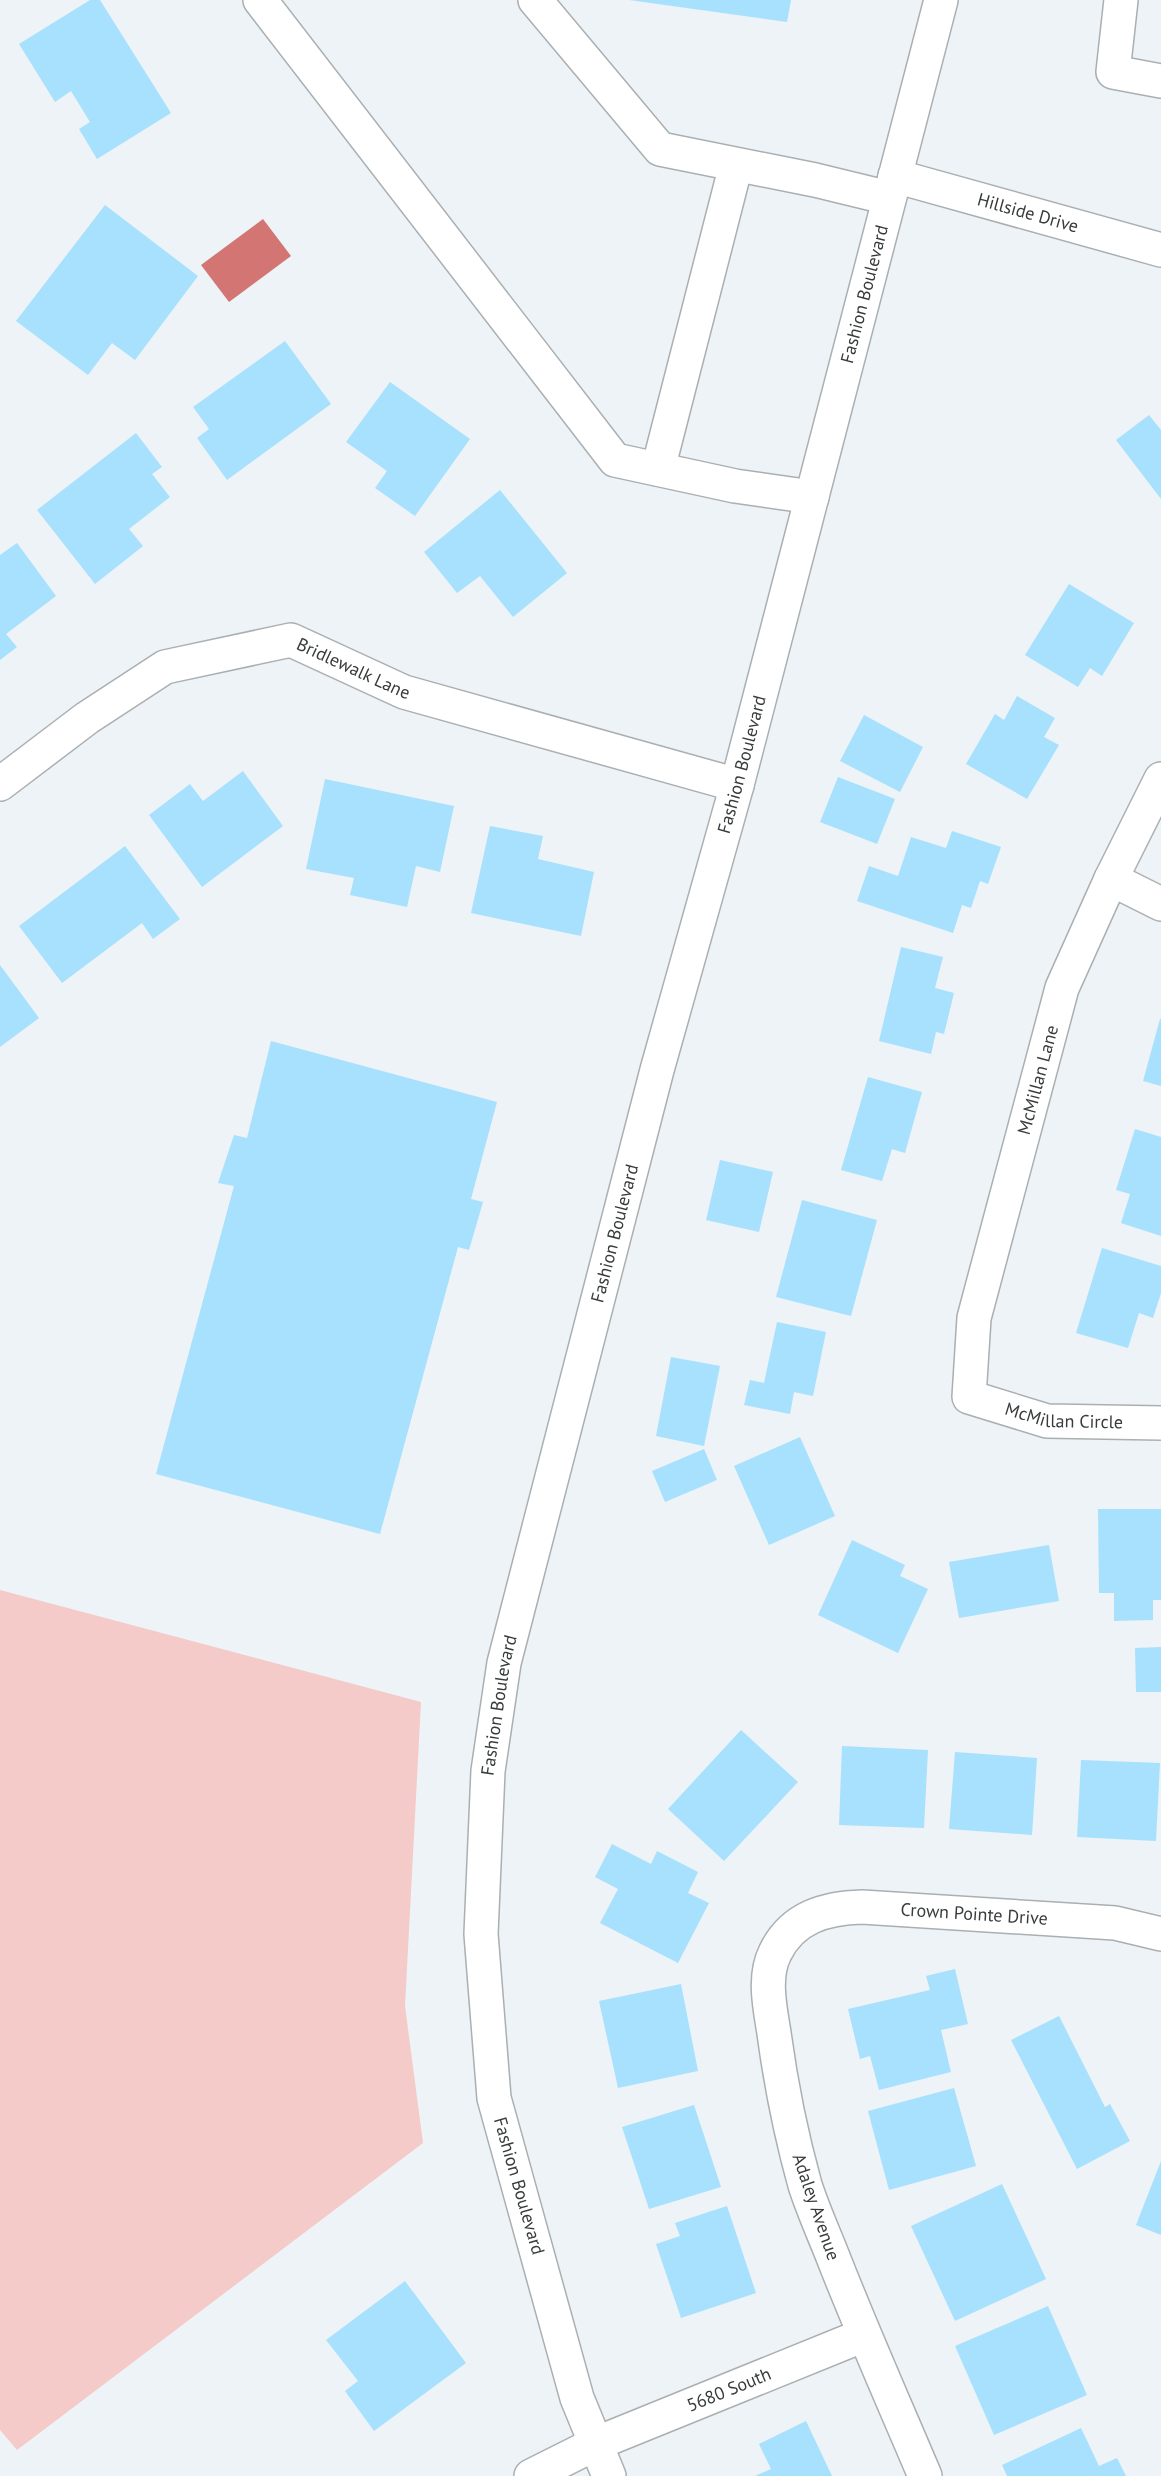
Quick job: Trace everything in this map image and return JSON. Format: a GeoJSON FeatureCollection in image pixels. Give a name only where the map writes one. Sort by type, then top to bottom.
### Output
{"type":"FeatureCollection","features":[{"type":"Feature","properties":{"kind":"street"},"geometry":{"type":"LineString","coordinates":[[260,0],[615,460],[735,486],[812,497]]}},
{"type":"Feature","properties":{"kind":"street","name":"Hillside Drive"},"geometry":{"type":"LineString","coordinates":[[536,0],[660,149],[736,165],[892,187],[1161,250]]}},
{"type":"Feature","properties":{"kind":"street","name":"Fashion Boulevard"},"geometry":{"type":"LineString","coordinates":[[609,2476],[577,2398],[494,2098],[481,1934],[488,1772],[507,1651],[657,1070],[737,785],[941,0]]}},
{"type":"Feature","properties":{"kind":"street"},"geometry":{"type":"LineString","coordinates":[[1121,0],[1113,72],[1161,81]]}},
{"type":"Feature","properties":{"kind":"street"},"geometry":{"type":"LineString","coordinates":[[658,469],[736,165]]}},
{"type":"Feature","properties":{"kind":"street","name":"Bridlewalk Lane"},"geometry":{"type":"LineString","coordinates":[[0,784],[87,718],[165,667],[291,640],[404,692],[737,785]]}},
{"type":"Feature","properties":{"kind":"street","name":"McMillan Lane"},"geometry":{"type":"LineString","coordinates":[[969,1397],[974,1318],[1062,988],[1111,879],[1161,779]]}},
{"type":"Feature","properties":{"kind":"street"},"geometry":{"type":"LineString","coordinates":[[1111,879],[1161,904]]}},
{"type":"Feature","properties":{"kind":"street","name":"McMillan Circle"},"geometry":{"type":"LineString","coordinates":[[969,1397],[1047,1421],[1161,1423]]}},
{"type":"Feature","properties":{"kind":"street","name":"Crown Pointe Drive"},"geometry":{"type":"LineString","coordinates":[[790,1929],[812,1915],[836,1908],[862,1907],[1115,1923],[1161,1934]]}},
{"type":"Feature","properties":{"kind":"street","name":"Adaley Avenue"},"geometry":{"type":"LineString","coordinates":[[790,1929],[774,1953],[768,1974],[782,2097],[806,2187],[864,2335],[925,2476]]}},
{"type":"Feature","properties":{"kind":"street","name":"5680 South"},"geometry":{"type":"LineString","coordinates":[[531,2476],[595,2444],[864,2335]]}},
{"type":"Feature","properties":{"kind":"shaded area"},"geometry":{"type":"Polygon","coordinates":[[[263,219],[291,256],[229,302],[201,265],[263,219]]]}},
{"type":"Feature","properties":{"kind":"shaded area"},"geometry":{"type":"Polygon","coordinates":[[[0,1590],[421,1702],[405,2006],[423,2143],[17,2450],[0,2430],[0,1590]]]}},
{"type":"Feature","properties":{"kind":"building"},"geometry":{"type":"Polygon","coordinates":[[[90,0],[100,0],[171,113],[97,159],[79,129],[90,122],[71,91],[55,102],[19,44],[90,0]]]}},
{"type":"Feature","properties":{"kind":"building"},"geometry":{"type":"Polygon","coordinates":[[[629,0],[791,0],[787,22],[629,0]]]}},
{"type":"Feature","properties":{"kind":"building"},"geometry":{"type":"Polygon","coordinates":[[[105,205],[198,276],[135,360],[112,343],[88,375],[16,321],[105,205]]]}},
{"type":"Feature","properties":{"kind":"building"},"geometry":{"type":"Polygon","coordinates":[[[285,341],[331,404],[227,480],[197,438],[209,429],[193,407],[285,341]]]}},
{"type":"Feature","properties":{"kind":"building"},"geometry":{"type":"Polygon","coordinates":[[[390,382],[470,439],[415,516],[375,488],[387,471],[346,442],[390,382]]]}},
{"type":"Feature","properties":{"kind":"building"},"geometry":{"type":"Polygon","coordinates":[[[1149,415],[1161,430],[1161,499],[1116,440],[1149,415]]]}},
{"type":"Feature","properties":{"kind":"building"},"geometry":{"type":"Polygon","coordinates":[[[136,433],[162,467],[152,474],[170,497],[129,529],[143,546],[95,584],[37,510],[136,433]]]}},
{"type":"Feature","properties":{"kind":"building"},"geometry":{"type":"Polygon","coordinates":[[[500,490],[567,573],[513,617],[480,576],[457,593],[424,552],[500,490]]]}},
{"type":"Feature","properties":{"kind":"building"},"geometry":{"type":"Polygon","coordinates":[[[17,543],[56,596],[6,634],[17,647],[0,660],[0,555],[17,543]]]}},
{"type":"Feature","properties":{"kind":"building"},"geometry":{"type":"Polygon","coordinates":[[[1069,584],[1134,623],[1102,676],[1090,668],[1078,687],[1025,655],[1069,584]]]}},
{"type":"Feature","properties":{"kind":"building"},"geometry":{"type":"Polygon","coordinates":[[[1017,696],[1055,718],[1044,737],[1059,745],[1027,799],[966,764],[995,714],[1004,720],[1017,696]]]}},
{"type":"Feature","properties":{"kind":"building"},"geometry":{"type":"Polygon","coordinates":[[[864,715],[923,747],[900,792],[840,761],[864,715]]]}},
{"type":"Feature","properties":{"kind":"building"},"geometry":{"type":"Polygon","coordinates":[[[243,771],[283,826],[202,887],[149,815],[190,784],[203,801],[243,771]]]}},
{"type":"Feature","properties":{"kind":"building"},"geometry":{"type":"Polygon","coordinates":[[[838,777],[895,799],[877,844],[820,822],[838,777]]]}},
{"type":"Feature","properties":{"kind":"building"},"geometry":{"type":"Polygon","coordinates":[[[325,779],[454,806],[440,872],[416,866],[407,907],[350,895],[354,878],[306,869],[325,779]]]}},
{"type":"Feature","properties":{"kind":"building"},"geometry":{"type":"Polygon","coordinates":[[[490,826],[543,836],[538,859],[594,872],[581,936],[471,913],[490,826]]]}},
{"type":"Feature","properties":{"kind":"building"},"geometry":{"type":"Polygon","coordinates":[[[952,831],[1001,847],[988,884],[980,881],[971,908],[962,905],[953,933],[857,901],[869,866],[898,876],[911,837],[946,848],[952,831]]]}},
{"type":"Feature","properties":{"kind":"building"},"geometry":{"type":"Polygon","coordinates":[[[125,846],[180,919],[153,939],[142,923],[62,983],[19,926],[125,846]]]}},
{"type":"Feature","properties":{"kind":"building"},"geometry":{"type":"Polygon","coordinates":[[[901,947],[943,957],[935,988],[954,993],[944,1034],[936,1032],[931,1054],[879,1041],[901,947]]]}},
{"type":"Feature","properties":{"kind":"building"},"geometry":{"type":"Polygon","coordinates":[[[0,965],[39,1018],[0,1047],[0,965]]]}},
{"type":"Feature","properties":{"kind":"building"},"geometry":{"type":"Polygon","coordinates":[[[1161,1019],[1161,1086],[1143,1081],[1161,1019]]]}},
{"type":"Feature","properties":{"kind":"building"},"geometry":{"type":"Polygon","coordinates":[[[271,1041],[497,1102],[471,1199],[483,1202],[469,1250],[458,1247],[380,1534],[156,1474],[234,1186],[218,1183],[234,1135],[247,1138],[271,1041]]]}},
{"type":"Feature","properties":{"kind":"building"},"geometry":{"type":"Polygon","coordinates":[[[868,1077],[922,1092],[905,1153],[892,1149],[882,1181],[841,1170],[868,1077]]]}},
{"type":"Feature","properties":{"kind":"building"},"geometry":{"type":"Polygon","coordinates":[[[1135,1129],[1161,1137],[1161,1236],[1121,1223],[1130,1194],[1116,1190],[1135,1129]]]}},
{"type":"Feature","properties":{"kind":"building"},"geometry":{"type":"Polygon","coordinates":[[[720,1160],[773,1172],[759,1232],[706,1220],[720,1160]]]}},
{"type":"Feature","properties":{"kind":"building"},"geometry":{"type":"Polygon","coordinates":[[[802,1200],[877,1220],[851,1316],[776,1297],[802,1200]]]}},
{"type":"Feature","properties":{"kind":"building"},"geometry":{"type":"Polygon","coordinates":[[[1102,1248],[1161,1266],[1161,1293],[1153,1318],[1139,1313],[1128,1348],[1076,1333],[1102,1248]]]}},
{"type":"Feature","properties":{"kind":"building"},"geometry":{"type":"Polygon","coordinates":[[[777,1322],[826,1332],[813,1396],[794,1392],[790,1414],[744,1405],[750,1380],[764,1383],[777,1322]]]}},
{"type":"Feature","properties":{"kind":"building"},"geometry":{"type":"Polygon","coordinates":[[[671,1357],[720,1366],[704,1446],[656,1436],[671,1357]]]}},
{"type":"Feature","properties":{"kind":"building"},"geometry":{"type":"Polygon","coordinates":[[[800,1437],[835,1516],[769,1545],[734,1466],[800,1437]]]}},
{"type":"Feature","properties":{"kind":"building"},"geometry":{"type":"Polygon","coordinates":[[[704,1449],[717,1480],[665,1502],[652,1471],[704,1449]]]}},
{"type":"Feature","properties":{"kind":"building"},"geometry":{"type":"Polygon","coordinates":[[[1098,1509],[1161,1509],[1161,1600],[1153,1600],[1153,1620],[1114,1621],[1114,1593],[1099,1593],[1098,1509]]]}},
{"type":"Feature","properties":{"kind":"building"},"geometry":{"type":"Polygon","coordinates":[[[852,1540],[905,1565],[900,1576],[928,1589],[898,1653],[818,1615],[852,1540]]]}},
{"type":"Feature","properties":{"kind":"building"},"geometry":{"type":"Polygon","coordinates":[[[1049,1545],[1059,1601],[959,1618],[949,1562],[1049,1545]]]}},
{"type":"Feature","properties":{"kind":"building"},"geometry":{"type":"Polygon","coordinates":[[[1161,1647],[1161,1692],[1136,1692],[1135,1648],[1161,1647]]]}},
{"type":"Feature","properties":{"kind":"building"},"geometry":{"type":"Polygon","coordinates":[[[741,1730],[798,1782],[724,1861],[668,1809],[741,1730]]]}},
{"type":"Feature","properties":{"kind":"building"},"geometry":{"type":"Polygon","coordinates":[[[842,1746],[928,1750],[924,1828],[839,1825],[842,1746]]]}},
{"type":"Feature","properties":{"kind":"building"},"geometry":{"type":"Polygon","coordinates":[[[955,1752],[1037,1758],[1032,1835],[949,1829],[955,1752]]]}},
{"type":"Feature","properties":{"kind":"building"},"geometry":{"type":"Polygon","coordinates":[[[1081,1760],[1160,1763],[1156,1841],[1077,1837],[1081,1760]]]}},
{"type":"Feature","properties":{"kind":"building"},"geometry":{"type":"Polygon","coordinates":[[[612,1844],[651,1864],[657,1851],[698,1872],[688,1893],[709,1903],[678,1963],[600,1923],[618,1889],[595,1877],[612,1844]]]}},
{"type":"Feature","properties":{"kind":"building"},"geometry":{"type":"Polygon","coordinates":[[[955,1969],[968,2024],[941,2030],[951,2072],[879,2090],[870,2056],[860,2059],[848,2009],[930,1990],[926,1976],[955,1969]]]}},
{"type":"Feature","properties":{"kind":"building"},"geometry":{"type":"Polygon","coordinates":[[[681,1984],[698,2071],[618,2088],[599,2001],[681,1984]]]}},
{"type":"Feature","properties":{"kind":"building"},"geometry":{"type":"Polygon","coordinates":[[[1059,2016],[1105,2107],[1110,2104],[1130,2141],[1077,2169],[1011,2040],[1059,2016]]]}},
{"type":"Feature","properties":{"kind":"building"},"geometry":{"type":"Polygon","coordinates":[[[954,2088],[976,2166],[889,2190],[868,2111],[954,2088]]]}},
{"type":"Feature","properties":{"kind":"building"},"geometry":{"type":"Polygon","coordinates":[[[694,2105],[721,2187],[649,2209],[622,2127],[694,2105]]]}},
{"type":"Feature","properties":{"kind":"building"},"geometry":{"type":"Polygon","coordinates":[[[1161,2161],[1161,2235],[1136,2225],[1161,2161]]]}},
{"type":"Feature","properties":{"kind":"building"},"geometry":{"type":"Polygon","coordinates":[[[1002,2184],[1046,2279],[955,2321],[911,2226],[1002,2184]]]}},
{"type":"Feature","properties":{"kind":"building"},"geometry":{"type":"Polygon","coordinates":[[[727,2206],[756,2293],[681,2318],[656,2244],[680,2236],[675,2223],[727,2206]]]}},
{"type":"Feature","properties":{"kind":"building"},"geometry":{"type":"Polygon","coordinates":[[[405,2281],[466,2363],[374,2431],[345,2391],[358,2381],[326,2340],[405,2281]]]}},
{"type":"Feature","properties":{"kind":"building"},"geometry":{"type":"Polygon","coordinates":[[[1048,2306],[1087,2395],[994,2435],[955,2346],[1048,2306]]]}},
{"type":"Feature","properties":{"kind":"building"},"geometry":{"type":"Polygon","coordinates":[[[806,2421],[832,2476],[755,2476],[771,2469],[759,2444],[806,2421]]]}},
{"type":"Feature","properties":{"kind":"building"},"geometry":{"type":"Polygon","coordinates":[[[1081,2428],[1099,2466],[1117,2458],[1126,2476],[1007,2476],[1002,2465],[1081,2428]]]}}]}
